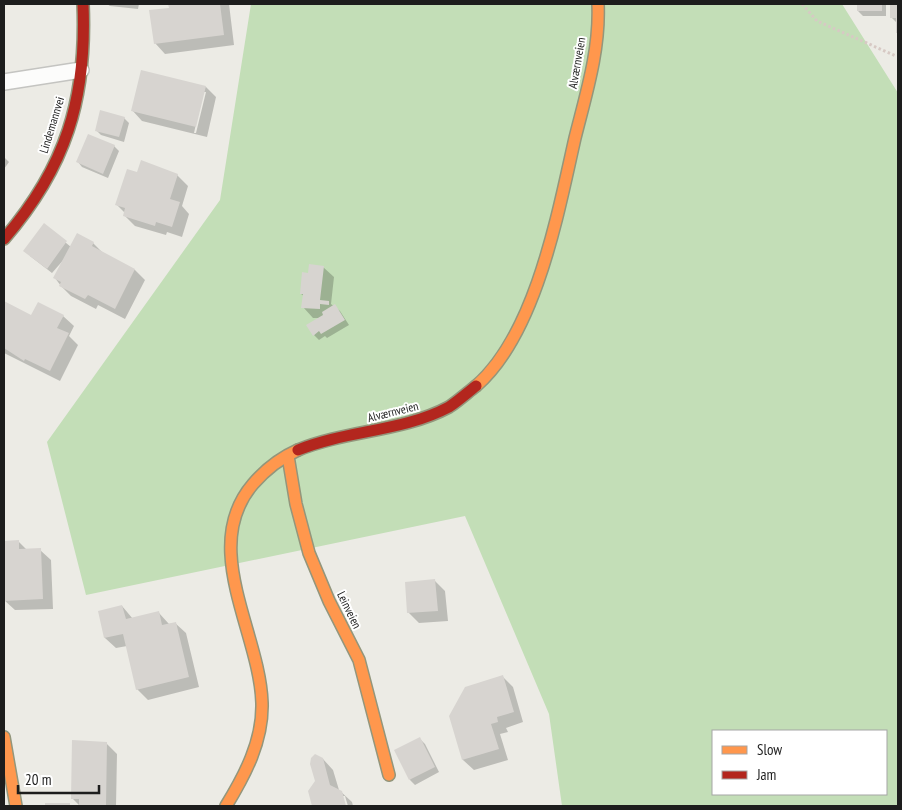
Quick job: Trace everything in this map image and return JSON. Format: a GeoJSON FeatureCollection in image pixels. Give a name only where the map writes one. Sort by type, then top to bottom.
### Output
{"type":"FeatureCollection","features":[{"type":"Feature","properties":{"kind":"main road","name":"Lindemannvei"},"geometry":{"type":"LineString","coordinates":[[4,239],[37,198],[56,162],[70,120],[81,70],[86,36],[83,4]]}},
{"type":"Feature","properties":{"kind":"main road","name":"Alværnveien"},"geometry":{"type":"LineString","coordinates":[[226,806],[250,764],[260,731],[262,701],[258,663],[232,576],[230,540],[236,513],[248,490],[261,475],[288,456],[328,440],[394,427],[429,416],[451,405],[474,389],[504,350],[533,293],[556,219],[590,76],[596,38],[598,4]]}},
{"type":"Feature","properties":{"kind":"main road","name":"Leinveien"},"geometry":{"type":"LineString","coordinates":[[288,456],[296,504],[309,553],[329,601],[359,660],[389,775]]}},
{"type":"Feature","properties":{"kind":"main road"},"geometry":{"type":"LineString","coordinates":[[4,737],[16,806]]}},
{"type":"Feature","properties":{"kind":"lane"},"geometry":{"type":"LineString","coordinates":[[4,82],[81,70]]}},
{"type":"Feature","properties":{"kind":"path"},"geometry":{"type":"LineString","coordinates":[[802,4],[818,21],[896,56]]}},
{"type":"Feature","properties":{"kind":"green space"},"geometry":{"type":"Polygon","coordinates":[[[251,4],[842,4],[898,93],[898,806],[562,806],[549,714],[465,516],[86,595],[47,442],[220,200],[251,4]]]}},
{"type":"Feature","properties":{"kind":"building"},"geometry":{"type":"Polygon","coordinates":[[[168,4],[220,4],[224,35],[154,44],[149,10],[169,8],[168,4]]]}},
{"type":"Feature","properties":{"kind":"building"},"geometry":{"type":"Polygon","coordinates":[[[857,4],[882,4],[882,11],[857,11],[857,4]]]}},
{"type":"Feature","properties":{"kind":"building"},"geometry":{"type":"Polygon","coordinates":[[[890,4],[898,4],[898,33],[896,33],[896,18],[890,18],[890,4]]]}},
{"type":"Feature","properties":{"kind":"building"},"geometry":{"type":"Polygon","coordinates":[[[141,70],[206,86],[196,127],[131,111],[141,70]]]}},
{"type":"Feature","properties":{"kind":"building"},"geometry":{"type":"Polygon","coordinates":[[[100,110],[125,117],[119,137],[95,131],[100,110]]]}},
{"type":"Feature","properties":{"kind":"building"},"geometry":{"type":"Polygon","coordinates":[[[88,134],[115,145],[103,174],[76,162],[88,134]]]}},
{"type":"Feature","properties":{"kind":"building"},"geometry":{"type":"Polygon","coordinates":[[[141,160],[178,174],[170,199],[180,202],[172,227],[156,222],[155,226],[123,216],[125,208],[115,205],[127,169],[137,172],[141,160]]]}},
{"type":"Feature","properties":{"kind":"building"},"geometry":{"type":"Polygon","coordinates":[[[44,223],[67,241],[47,269],[23,251],[44,223]]]}},
{"type":"Feature","properties":{"kind":"building"},"geometry":{"type":"Polygon","coordinates":[[[77,233],[94,242],[92,246],[135,269],[115,309],[88,295],[85,299],[59,286],[61,282],[53,278],[77,233]]]}},
{"type":"Feature","properties":{"kind":"building"},"geometry":{"type":"Polygon","coordinates":[[[309,264],[324,266],[320,300],[329,301],[329,305],[320,304],[320,309],[301,308],[303,294],[300,294],[302,272],[308,273],[309,264]]]}},
{"type":"Feature","properties":{"kind":"building"},"geometry":{"type":"Polygon","coordinates":[[[4,301],[31,315],[38,302],[64,315],[57,328],[69,333],[50,371],[25,359],[24,361],[4,348],[4,301]]]}},
{"type":"Feature","properties":{"kind":"building"},"geometry":{"type":"Polygon","coordinates":[[[335,304],[345,320],[321,334],[319,331],[313,336],[306,325],[323,315],[322,312],[335,304]]]}},
{"type":"Feature","properties":{"kind":"building"},"geometry":{"type":"Polygon","coordinates":[[[19,540],[19,549],[41,548],[43,599],[4,601],[4,541],[19,540]]]}},
{"type":"Feature","properties":{"kind":"building"},"geometry":{"type":"Polygon","coordinates":[[[435,579],[438,611],[407,613],[405,582],[435,579]]]}},
{"type":"Feature","properties":{"kind":"building"},"geometry":{"type":"Polygon","coordinates":[[[122,605],[126,619],[159,611],[162,625],[176,622],[189,677],[136,690],[123,634],[104,638],[98,611],[122,605]]]}},
{"type":"Feature","properties":{"kind":"building"},"geometry":{"type":"Polygon","coordinates":[[[503,675],[514,712],[497,717],[498,722],[491,724],[499,749],[462,760],[449,716],[465,687],[503,675]]]}},
{"type":"Feature","properties":{"kind":"building"},"geometry":{"type":"Polygon","coordinates":[[[420,737],[435,767],[409,780],[394,750],[420,737]]]}},
{"type":"Feature","properties":{"kind":"building"},"geometry":{"type":"Polygon","coordinates":[[[72,740],[107,742],[106,806],[79,806],[79,799],[71,799],[72,740]]]}},
{"type":"Feature","properties":{"kind":"building"},"geometry":{"type":"Polygon","coordinates":[[[315,754],[323,758],[330,785],[342,791],[346,806],[312,806],[308,791],[315,781],[310,764],[311,758],[315,754]]]}},
{"type":"Feature","properties":{"kind":"building"},"geometry":{"type":"Polygon","coordinates":[[[45,803],[70,803],[70,806],[45,806],[45,803]]]}},
{"type":"Feature","properties":{"kind":"traffic: slow"},"geometry":{"type":"LineString","coordinates":[[476,386],[497,363],[514,336],[542,271],[561,201],[595,55],[598,4]]}},
{"type":"Feature","properties":{"kind":"traffic: slow"},"geometry":{"type":"LineString","coordinates":[[226,806],[252,757],[262,717],[259,676],[237,591],[232,563],[231,535],[238,509],[253,484],[274,464],[298,450]]}},
{"type":"Feature","properties":{"kind":"traffic: slow"},"geometry":{"type":"LineString","coordinates":[[288,456],[296,504],[309,553],[329,601],[359,660],[389,775]]}},
{"type":"Feature","properties":{"kind":"traffic: slow"},"geometry":{"type":"LineString","coordinates":[[4,737],[16,806]]}},
{"type":"Feature","properties":{"kind":"traffic: jam"},"geometry":{"type":"LineString","coordinates":[[4,239],[43,185],[57,158],[68,130],[76,101],[81,71],[83,4]]}},
{"type":"Feature","properties":{"kind":"traffic: jam"},"geometry":{"type":"LineString","coordinates":[[298,450],[317,443],[393,426],[431,415],[449,407],[476,386]]}}]}
